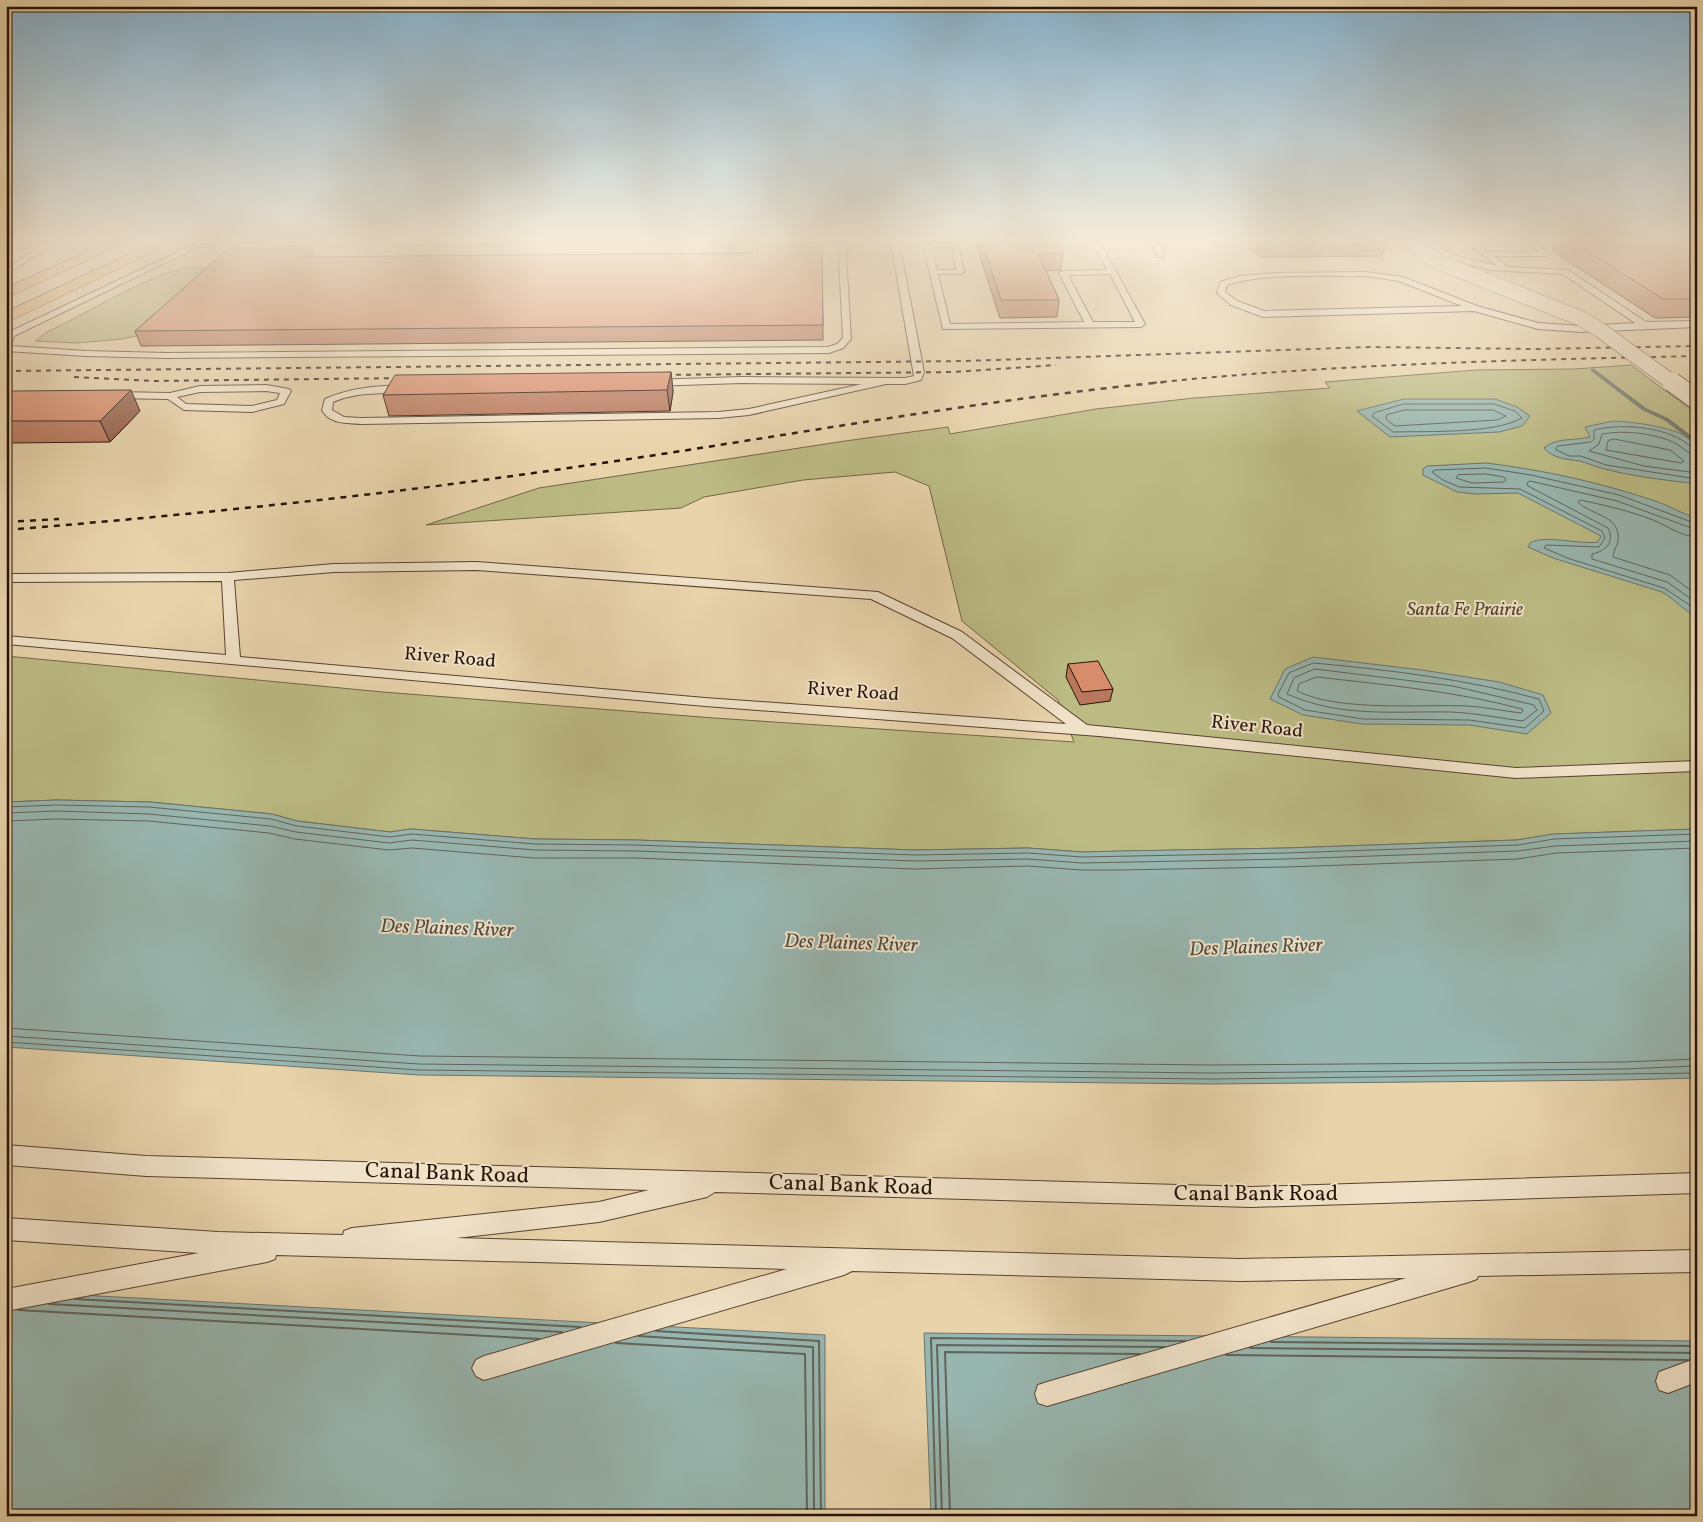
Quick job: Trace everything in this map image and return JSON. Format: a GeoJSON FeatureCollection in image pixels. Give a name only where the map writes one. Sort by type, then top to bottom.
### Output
{"type":"FeatureCollection","features":[{"type":"Feature","properties":{"kind":"highway"},"geometry":{"type":"LineString","coordinates":[[6,318],[27,308]]}},
{"type":"Feature","properties":{"kind":"street"},"geometry":{"type":"LineString","coordinates":[[1555,308],[1580,318],[1600,330],[1697,400]]}},
{"type":"Feature","properties":{"kind":"lane"},"geometry":{"type":"LineString","coordinates":[[66,308],[10,335],[6,347],[48,352],[156,356],[829,350],[840,346],[847,340],[845,308]]}},
{"type":"Feature","properties":{"kind":"lane"},"geometry":{"type":"LineString","coordinates":[[643,383],[741,380],[905,382],[918,378],[919,372],[905,308]]}},
{"type":"Feature","properties":{"kind":"lane"},"geometry":{"type":"LineString","coordinates":[[942,308],[946,327],[1142,324],[1133,308]]}},
{"type":"Feature","properties":{"kind":"lane"},"geometry":{"type":"LineString","coordinates":[[1081,308],[1090,325]]}},
{"type":"Feature","properties":{"kind":"lane"},"geometry":{"type":"LineString","coordinates":[[1247,308],[1263,314],[1473,308]]}},
{"type":"Feature","properties":{"kind":"lane"},"geometry":{"type":"LineString","coordinates":[[1474,308],[1538,326],[1582,329],[1697,324]]}},
{"type":"Feature","properties":{"kind":"lane"},"geometry":{"type":"LineString","coordinates":[[1619,308],[1644,325]]}},
{"type":"Feature","properties":{"kind":"lane"},"geometry":{"type":"LineString","coordinates":[[419,388],[360,390],[342,394],[328,402],[327,410],[329,414],[342,420],[361,421],[672,417],[749,412],[886,381]]}},
{"type":"Feature","properties":{"kind":"lane"},"geometry":{"type":"LineString","coordinates":[[103,395],[170,396],[200,389],[266,388],[286,391],[281,402],[252,410],[184,407],[170,396]]}},
{"type":"Feature","properties":{"kind":"lane"},"geometry":{"type":"LineString","coordinates":[[6,578],[228,577],[334,568],[476,566],[874,595],[957,635],[1084,730]]}},
{"type":"Feature","properties":{"kind":"lane"},"geometry":{"type":"LineString","coordinates":[[228,577],[233,660]]}},
{"type":"Feature","properties":{"kind":"lane","name":"River Road"},"geometry":{"type":"LineString","coordinates":[[6,640],[705,702],[1084,730],[1516,773],[1697,766]]}},
{"type":"Feature","properties":{"kind":"lane","name":"Canal Bank Road"},"geometry":{"type":"LineString","coordinates":[[6,1155],[156,1166],[1252,1197],[1697,1182]]}},
{"type":"Feature","properties":{"kind":"lane"},"geometry":{"type":"LineString","coordinates":[[6,1300],[294,1245],[599,1212],[728,1182]]}},
{"type":"Feature","properties":{"kind":"lane"},"geometry":{"type":"LineString","coordinates":[[6,1229],[218,1243],[1240,1270],[1697,1261]]}},
{"type":"Feature","properties":{"kind":"lane"},"geometry":{"type":"LineString","coordinates":[[484,1368],[858,1260]]}},
{"type":"Feature","properties":{"kind":"lane"},"geometry":{"type":"LineString","coordinates":[[1047,1394],[1490,1265]]}},
{"type":"Feature","properties":{"kind":"lane"},"geometry":{"type":"LineString","coordinates":[[1668,1381],[1697,1370]]}},
{"type":"Feature","properties":{"kind":"green space"},"geometry":{"type":"Polygon","coordinates":[[[94,308],[174,308],[145,334],[123,339],[76,343],[35,341],[45,333],[94,308]]]}},
{"type":"Feature","properties":{"kind":"green space","name":"Santa Fe Prairie"},"geometry":{"type":"Polygon","coordinates":[[[1631,365],[1697,414],[1697,829],[1556,834],[1517,840],[1286,848],[1082,852],[1028,848],[915,850],[637,840],[535,839],[411,829],[390,832],[297,821],[272,814],[150,802],[57,800],[6,802],[6,656],[383,692],[714,718],[1074,742],[1058,700],[962,621],[929,486],[895,472],[803,480],[704,497],[681,508],[426,525],[539,488],[948,427],[950,434],[1096,409],[1194,398],[1330,388],[1325,382],[1476,370],[1574,369],[1631,365]]]}},
{"type":"Feature","properties":{"kind":"water"},"geometry":{"type":"Polygon","coordinates":[[[1404,399],[1495,399],[1517,407],[1530,416],[1522,426],[1499,432],[1390,437],[1357,411],[1404,399]]]}},
{"type":"Feature","properties":{"kind":"water"},"geometry":{"type":"Polygon","coordinates":[[[1613,421],[1661,427],[1680,433],[1697,445],[1697,484],[1616,472],[1556,456],[1544,448],[1554,442],[1590,437],[1585,427],[1613,421]]]}},
{"type":"Feature","properties":{"kind":"water"},"geometry":{"type":"Polygon","coordinates":[[[1486,463],[1530,469],[1595,483],[1658,502],[1697,519],[1697,616],[1687,611],[1662,592],[1553,558],[1528,547],[1530,543],[1537,540],[1590,543],[1598,542],[1601,536],[1518,493],[1476,494],[1457,492],[1423,475],[1423,469],[1427,466],[1486,463]]]}},
{"type":"Feature","properties":{"kind":"water"},"geometry":{"type":"Polygon","coordinates":[[[1313,657],[1422,670],[1499,682],[1543,695],[1551,713],[1527,734],[1469,725],[1362,724],[1303,715],[1270,699],[1285,669],[1313,657]]]}},
{"type":"Feature","properties":{"kind":"water","name":"Des Plaines River"},"geometry":{"type":"Polygon","coordinates":[[[57,800],[150,802],[272,814],[297,821],[390,832],[411,829],[535,839],[636,840],[915,850],[1028,848],[1082,852],[1286,848],[1517,840],[1553,834],[1697,829],[1697,1078],[1211,1084],[419,1075],[6,1047],[6,802],[57,800]]]}},
{"type":"Feature","properties":{"kind":"water"},"geometry":{"type":"Polygon","coordinates":[[[6,1291],[825,1335],[825,1516],[6,1516],[6,1291]]]}},
{"type":"Feature","properties":{"kind":"water"},"geometry":{"type":"Polygon","coordinates":[[[924,1333],[1697,1341],[1697,1516],[931,1516],[924,1333]]]}},
{"type":"Feature","properties":{"kind":"building"},"geometry":{"type":"Polygon","coordinates":[[[161,308],[823,308],[823,325],[135,331],[161,308]]]}},
{"type":"Feature","properties":{"kind":"building"},"geometry":{"type":"Polygon","coordinates":[[[671,372],[667,390],[383,395],[395,375],[671,372]]]}},
{"type":"Feature","properties":{"kind":"building"},"geometry":{"type":"Polygon","coordinates":[[[131,390],[100,421],[6,421],[6,396],[12,391],[131,390]]]}},
{"type":"Feature","properties":{"kind":"building"},"geometry":{"type":"Polygon","coordinates":[[[1098,661],[1113,689],[1082,692],[1068,664],[1098,661]]]}},
{"type":"Feature","properties":{"kind":"waterway"},"geometry":{"type":"LineString","coordinates":[[1593,370],[1644,409],[1666,419],[1697,443]]}},
{"type":"Feature","properties":{"kind":"railway"},"geometry":{"type":"LineString","coordinates":[[6,371],[965,361],[1370,347],[1534,349],[1697,346]]}},
{"type":"Feature","properties":{"kind":"railway"},"geometry":{"type":"LineString","coordinates":[[1152,383],[1356,367],[1492,361],[1697,356]]}},
{"type":"Feature","properties":{"kind":"railway"},"geometry":{"type":"LineString","coordinates":[[656,375],[954,372],[1056,365]]}},
{"type":"Feature","properties":{"kind":"railway"},"geometry":{"type":"LineString","coordinates":[[74,377],[152,381],[406,378]]}},
{"type":"Feature","properties":{"kind":"railway"},"geometry":{"type":"LineString","coordinates":[[6,530],[225,510],[443,485],[589,465],[948,409],[1164,382]]}},
{"type":"Feature","properties":{"kind":"railway"},"geometry":{"type":"LineString","coordinates":[[6,522],[59,519]]}}]}
